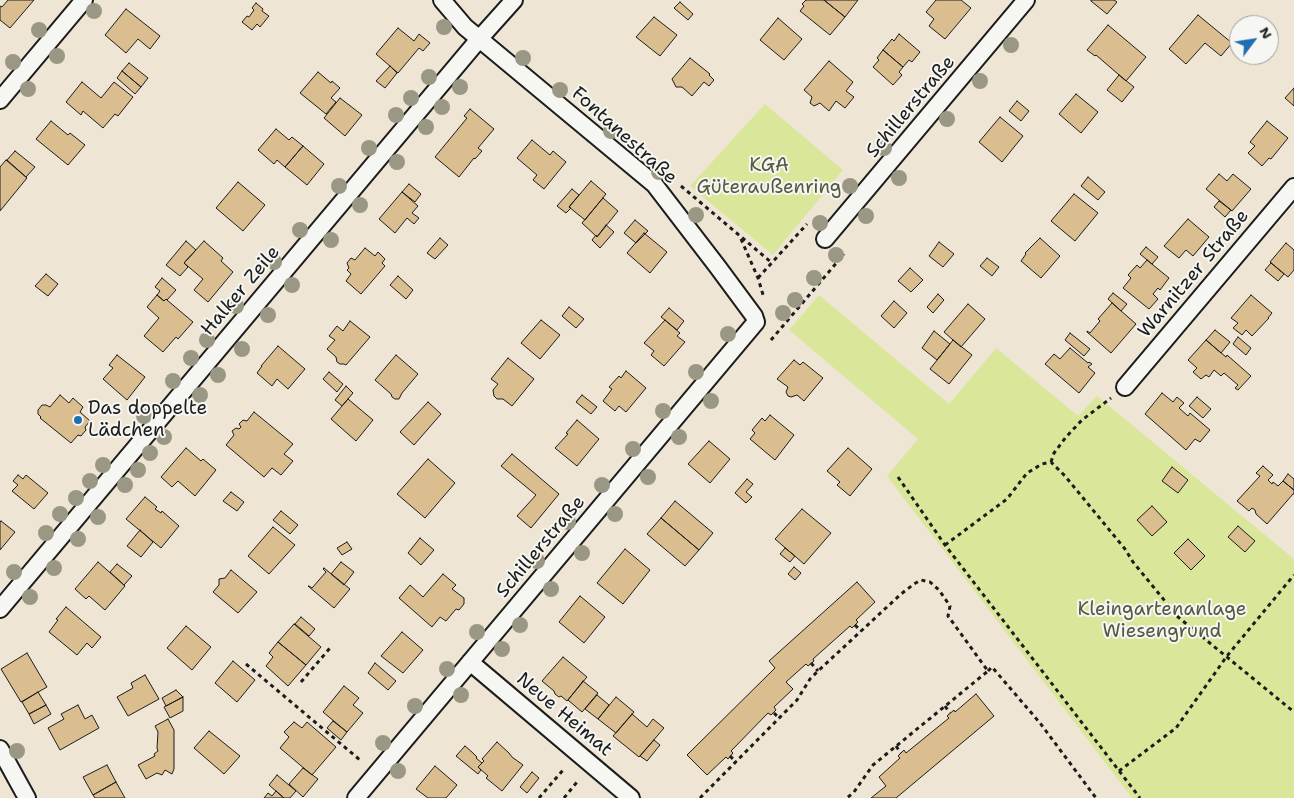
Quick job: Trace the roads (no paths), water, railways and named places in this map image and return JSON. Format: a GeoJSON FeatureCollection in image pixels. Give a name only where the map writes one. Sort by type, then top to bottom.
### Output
{"type":"FeatureCollection","features":[{"type":"Feature","properties":{"kind":"street"},"geometry":{"type":"LineString","coordinates":[[0,100],[84,0]]}},
{"type":"Feature","properties":{"kind":"street","name":"Fontanestraße"},"geometry":{"type":"LineString","coordinates":[[442,0],[465,27],[654,184],[754,316],[756,322]]}},
{"type":"Feature","properties":{"kind":"street","name":"Halker Zeile"},"geometry":{"type":"LineString","coordinates":[[0,609],[514,0]]}},
{"type":"Feature","properties":{"kind":"street","name":"Schillerstraße"},"geometry":{"type":"LineString","coordinates":[[826,239],[1026,0]]}},
{"type":"Feature","properties":{"kind":"street","name":"Warnitzer Straße"},"geometry":{"type":"LineString","coordinates":[[1125,387],[1294,187]]}},
{"type":"Feature","properties":{"kind":"street","name":"Schillerstraße"},"geometry":{"type":"LineString","coordinates":[[356,798],[756,322]]}},
{"type":"Feature","properties":{"kind":"street","name":"Neue Heimat"},"geometry":{"type":"LineString","coordinates":[[470,662],[632,798]]}},
{"type":"Feature","properties":{"kind":"street"},"geometry":{"type":"LineString","coordinates":[[0,748],[27,798]]}},
{"type":"Feature","properties":{"kind":"place","name":"Das doppelte Lädchen"},"geometry":{"type":"Point","coordinates":[78,420]}},
{"type":"Feature","properties":{"kind":"park label","name":"KGA Güteraußenring"},"geometry":{"type":"Point","coordinates":[769,177]}},
{"type":"Feature","properties":{"kind":"park label","name":"Kleingartenanlage Wiesengrund"},"geometry":{"type":"Point","coordinates":[1162,621]}}]}
